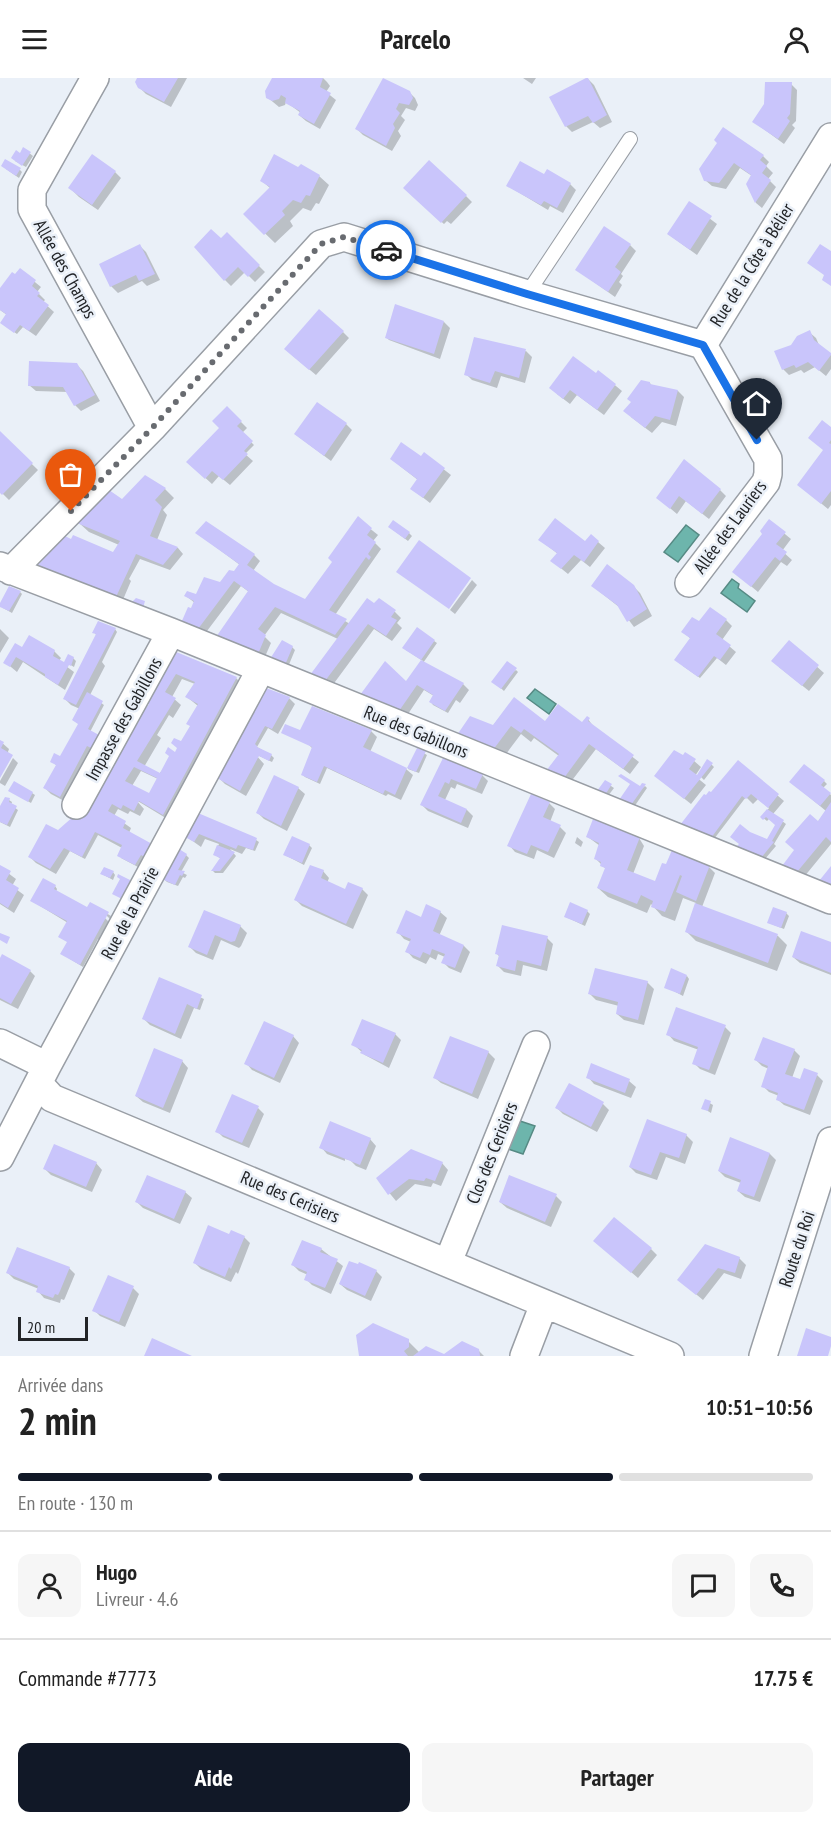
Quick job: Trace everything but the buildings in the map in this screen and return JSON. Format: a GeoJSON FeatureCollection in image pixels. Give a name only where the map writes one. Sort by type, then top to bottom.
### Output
{"type":"FeatureCollection","features":[{"type":"Feature","properties":{"kind":"street","name":"Allée des Champs"},"geometry":{"type":"LineString","coordinates":[[95,78],[32,190],[32,209],[152,428]]}},
{"type":"Feature","properties":{"kind":"street","name":"Rue de la Côte à Bélier"},"geometry":{"type":"LineString","coordinates":[[6,569],[152,428],[321,244],[344,237],[527,294],[703,345],[831,137]]}},
{"type":"Feature","properties":{"kind":"street","name":"Allée des Lauriers"},"geometry":{"type":"LineString","coordinates":[[689,583],[766,482],[768,474],[768,459],[703,345]]}},
{"type":"Feature","properties":{"kind":"street","name":"Rue des Gabillons"},"geometry":{"type":"LineString","coordinates":[[6,569],[171,632],[831,900]]}},
{"type":"Feature","properties":{"kind":"street","name":"Impasse des Gabillons"},"geometry":{"type":"LineString","coordinates":[[76,806],[171,632]]}},
{"type":"Feature","properties":{"kind":"street","name":"Rue de la Prairie"},"geometry":{"type":"LineString","coordinates":[[0,1158],[261,669]]}},
{"type":"Feature","properties":{"kind":"street","name":"Rue des Cerisiers"},"geometry":{"type":"LineString","coordinates":[[0,1043],[43,1075],[52,1098],[670,1356]]}},
{"type":"Feature","properties":{"kind":"street","name":"Clos des Cerisiers"},"geometry":{"type":"LineString","coordinates":[[448,1262],[536,1045]]}},
{"type":"Feature","properties":{"kind":"street","name":"Route du Roi"},"geometry":{"type":"LineString","coordinates":[[763,1356],[831,1141]]}},
{"type":"Feature","properties":{"kind":"street"},"geometry":{"type":"LineString","coordinates":[[524,1356],[544,1304]]}},
{"type":"Feature","properties":{"kind":"lane"},"geometry":{"type":"LineString","coordinates":[[527,294],[630,139]]}},
{"type":"Feature","properties":{"kind":"shaded area"},"geometry":{"type":"Polygon","coordinates":[[[686,525],[699,535],[678,562],[664,552],[686,525]]]}},
{"type":"Feature","properties":{"kind":"shaded area"},"geometry":{"type":"Polygon","coordinates":[[[732,579],[739,584],[738,588],[755,601],[747,612],[721,593],[732,579]]]}},
{"type":"Feature","properties":{"kind":"shaded area"},"geometry":{"type":"Polygon","coordinates":[[[535,689],[556,704],[549,714],[527,698],[535,689]]]}},
{"type":"Feature","properties":{"kind":"shaded area"},"geometry":{"type":"Polygon","coordinates":[[[520,1121],[535,1126],[523,1154],[508,1149],[520,1121]]]}},
{"type":"Feature","properties":{"kind":"way so far"},"geometry":{"type":"LineString","coordinates":[[71,511],[152,428],[321,244],[344,237],[386,250]]}},
{"type":"Feature","properties":{"kind":"route"},"geometry":{"type":"LineString","coordinates":[[386,250],[703,345],[757,440]]}}]}
